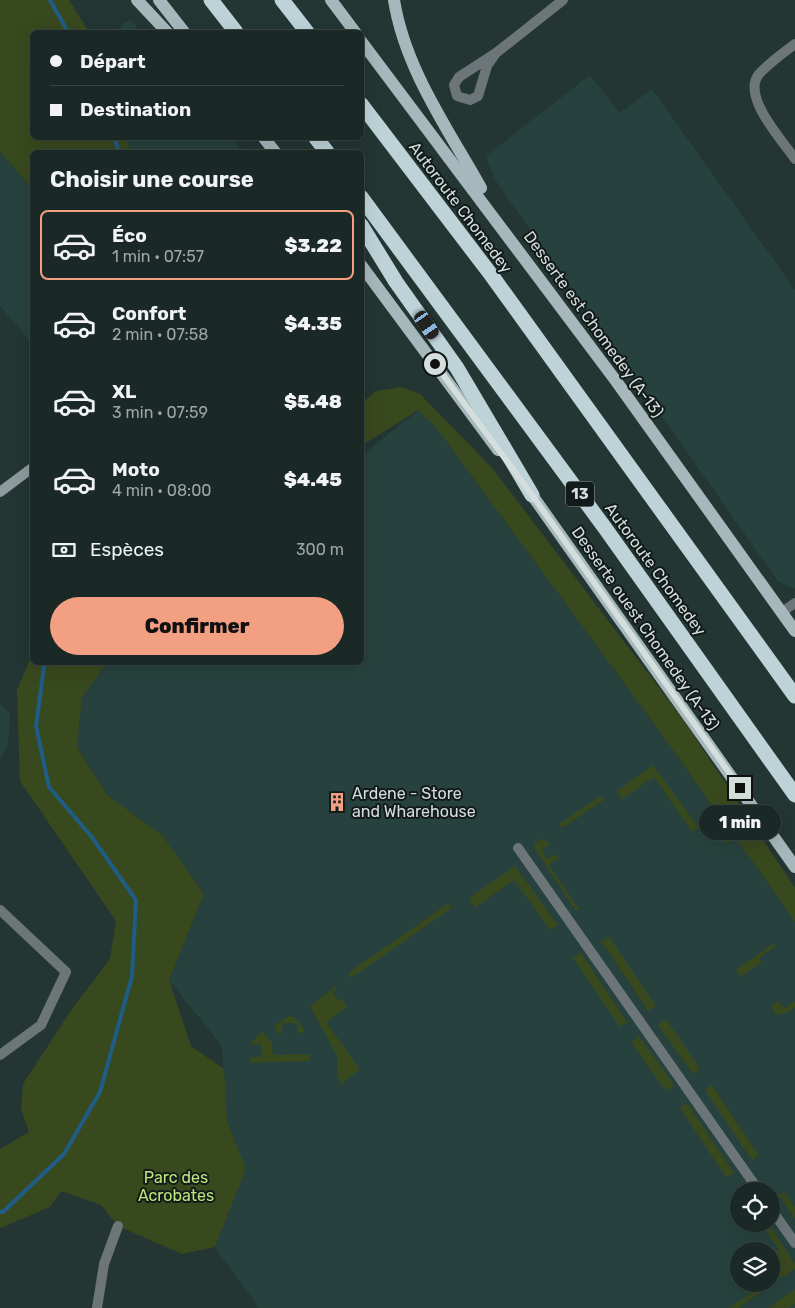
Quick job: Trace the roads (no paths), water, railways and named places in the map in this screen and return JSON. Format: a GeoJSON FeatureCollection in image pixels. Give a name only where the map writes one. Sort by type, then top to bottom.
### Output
{"type":"FeatureCollection","features":[{"type":"Feature","properties":{"kind":"highway"},"geometry":{"type":"LineString","coordinates":[[211,0],[234,30]]}},
{"type":"Feature","properties":{"kind":"highway"},"geometry":{"type":"LineString","coordinates":[[282,0],[305,30]]}},
{"type":"Feature","properties":{"kind":"highway","name":"Autoroute Chomedey"},"geometry":{"type":"LineString","coordinates":[[364,108],[533,332],[795,696]]}},
{"type":"Feature","properties":{"kind":"highway"},"geometry":{"type":"LineString","coordinates":[[318,140],[326,150]]}},
{"type":"Feature","properties":{"kind":"highway","name":"Autoroute Chomedey"},"geometry":{"type":"LineString","coordinates":[[364,201],[599,520],[795,795]]}},
{"type":"Feature","properties":{"kind":"highway"},"geometry":{"type":"LineString","coordinates":[[364,229],[396,282],[457,368],[532,495]]}},
{"type":"Feature","properties":{"kind":"main road"},"geometry":{"type":"LineString","coordinates":[[137,0],[165,30]]}},
{"type":"Feature","properties":{"kind":"main road"},"geometry":{"type":"LineString","coordinates":[[159,0],[182,30]]}},
{"type":"Feature","properties":{"kind":"main road"},"geometry":{"type":"LineString","coordinates":[[331,0],[354,30]]}},
{"type":"Feature","properties":{"kind":"main road"},"geometry":{"type":"LineString","coordinates":[[394,0],[404,41],[418,76],[506,232]]}},
{"type":"Feature","properties":{"kind":"main road","name":"Desserte est Chomedey (A-13)"},"geometry":{"type":"LineString","coordinates":[[364,45],[506,232],[795,631]]}},
{"type":"Feature","properties":{"kind":"main road"},"geometry":{"type":"LineString","coordinates":[[266,140],[273,150]]}},
{"type":"Feature","properties":{"kind":"main road","name":"Desserte ouest Chomedey (A-13)"},"geometry":{"type":"LineString","coordinates":[[364,269],[532,495],[795,867]]}},
{"type":"Feature","properties":{"kind":"street"},"geometry":{"type":"LineString","coordinates":[[496,53],[487,66],[478,96],[470,100],[458,96],[454,85],[459,77],[496,53],[563,0]]}},
{"type":"Feature","properties":{"kind":"street"},"geometry":{"type":"LineString","coordinates":[[795,44],[759,74],[754,90],[759,106],[795,159]]}},
{"type":"Feature","properties":{"kind":"street"},"geometry":{"type":"LineString","coordinates":[[0,492],[30,470]]}},
{"type":"Feature","properties":{"kind":"street"},"geometry":{"type":"LineString","coordinates":[[782,612],[795,603]]}},
{"type":"Feature","properties":{"kind":"street"},"geometry":{"type":"LineString","coordinates":[[518,848],[753,1182]]}},
{"type":"Feature","properties":{"kind":"street"},"geometry":{"type":"LineString","coordinates":[[0,910],[66,972],[41,1025],[0,1055]]}},
{"type":"Feature","properties":{"kind":"street"},"geometry":{"type":"LineString","coordinates":[[780,1222],[795,1243]]}},
{"type":"Feature","properties":{"kind":"street"},"geometry":{"type":"LineString","coordinates":[[97,1308],[104,1264],[118,1226]]}},
{"type":"Feature","properties":{"kind":"waterway"},"geometry":{"type":"LineString","coordinates":[[50,0],[67,30]]}},
{"type":"Feature","properties":{"kind":"waterway"},"geometry":{"type":"LineString","coordinates":[[115,140],[118,150]]}},
{"type":"Feature","properties":{"kind":"waterway"},"geometry":{"type":"LineString","coordinates":[[0,1212],[3,1212],[64,1154],[100,1092],[132,976],[136,900],[91,836],[49,787],[36,726],[46,665]]}},
{"type":"Feature","properties":{"kind":"place","name":"Ardene - Store and Wharehouse"},"geometry":{"type":"Point","coordinates":[337,802]}},
{"type":"Feature","properties":{"kind":"park label","name":"Parc des Acrobates"},"geometry":{"type":"Point","coordinates":[176,1186]}}]}
